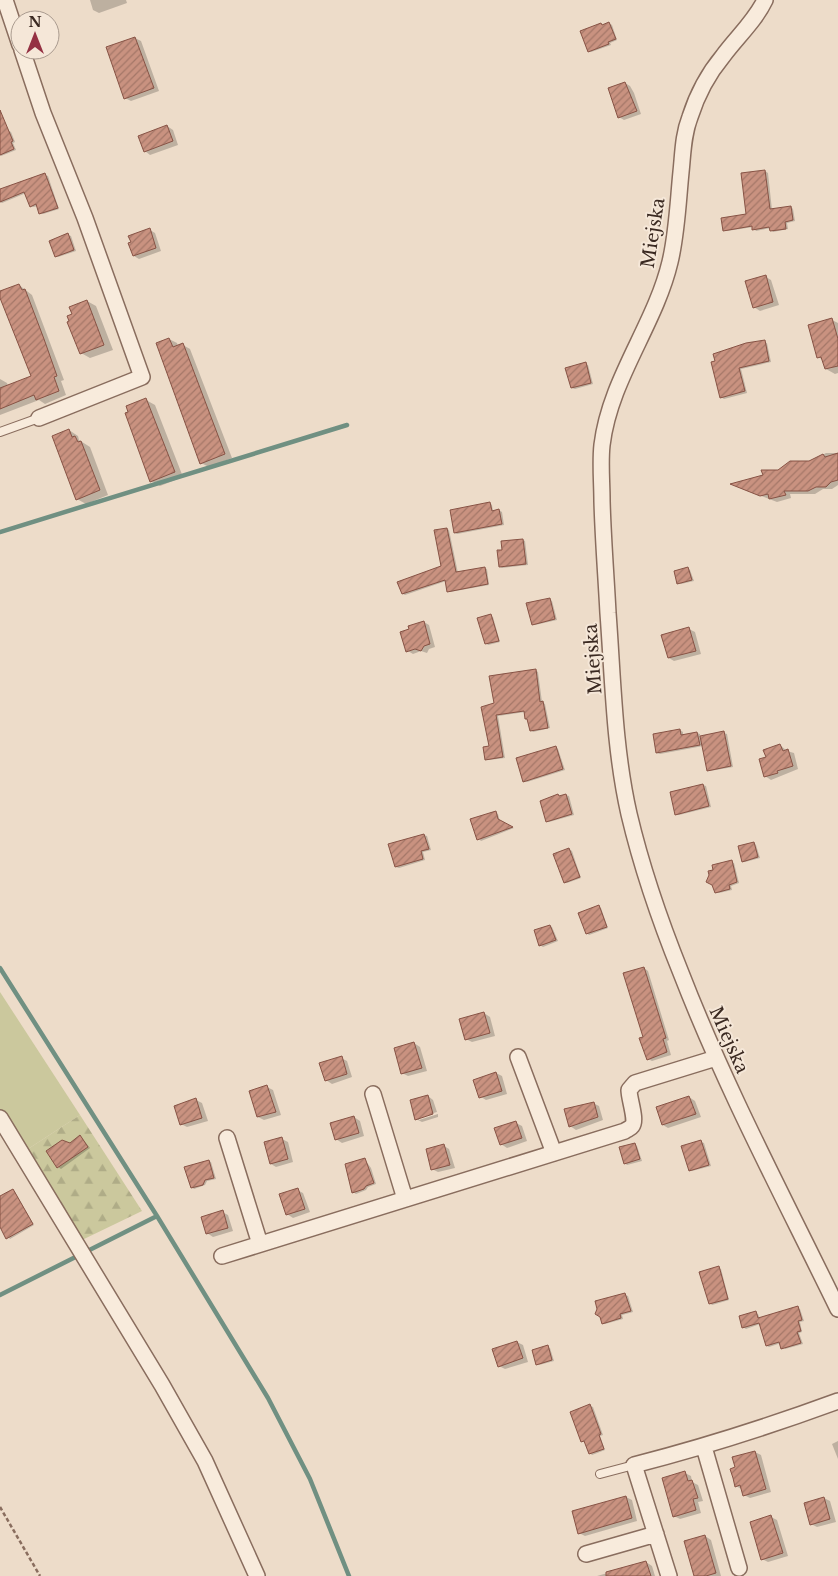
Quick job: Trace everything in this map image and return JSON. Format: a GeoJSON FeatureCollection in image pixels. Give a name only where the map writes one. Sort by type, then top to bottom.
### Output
{"type":"FeatureCollection","features":[{"type":"Feature","properties":{"kind":"street"},"geometry":{"type":"LineString","coordinates":[[5,0],[10,15]]}},
{"type":"Feature","properties":{"kind":"street","name":"Miejska"},"geometry":{"type":"LineString","coordinates":[[765,0],[754,19],[713,68],[700,91],[688,119],[682,153],[671,260],[655,303],[614,398],[604,430],[601,464],[604,536],[613,686],[624,789],[632,825],[659,917],[705,1035],[738,1107],[838,1309]]}},
{"type":"Feature","properties":{"kind":"street"},"geometry":{"type":"LineString","coordinates":[[25,60],[43,113],[85,218],[142,377],[39,418]]}},
{"type":"Feature","properties":{"kind":"street"},"geometry":{"type":"LineString","coordinates":[[518,1057],[554,1153]]}},
{"type":"Feature","properties":{"kind":"street"},"geometry":{"type":"LineString","coordinates":[[222,1256],[625,1131],[632,1126],[634,1120],[629,1090],[635,1083],[716,1058]]}},
{"type":"Feature","properties":{"kind":"street"},"geometry":{"type":"LineString","coordinates":[[373,1094],[405,1199]]}},
{"type":"Feature","properties":{"kind":"street"},"geometry":{"type":"LineString","coordinates":[[0,1118],[162,1385],[205,1461],[257,1576]]}},
{"type":"Feature","properties":{"kind":"street"},"geometry":{"type":"LineString","coordinates":[[227,1138],[260,1244]]}},
{"type":"Feature","properties":{"kind":"street"},"geometry":{"type":"LineString","coordinates":[[669,1576],[634,1465],[704,1447],[838,1402]]}},
{"type":"Feature","properties":{"kind":"street"},"geometry":{"type":"LineString","coordinates":[[704,1447],[740,1568]]}},
{"type":"Feature","properties":{"kind":"street"},"geometry":{"type":"LineString","coordinates":[[586,1554],[656,1534]]}},
{"type":"Feature","properties":{"kind":"lane"},"geometry":{"type":"LineString","coordinates":[[0,432],[39,418]]}},
{"type":"Feature","properties":{"kind":"lane"},"geometry":{"type":"LineString","coordinates":[[600,1474],[634,1465]]}},
{"type":"Feature","properties":{"kind":"path"},"geometry":{"type":"LineString","coordinates":[[0,1507],[40,1576]]}},
{"type":"Feature","properties":{"kind":"green space"},"geometry":{"type":"Polygon","coordinates":[[[0,992],[80,1115],[28,1149],[0,1111],[0,992]]]}},
{"type":"Feature","properties":{"kind":"green space"},"geometry":{"type":"Polygon","coordinates":[[[80,1115],[142,1211],[82,1240],[28,1149],[80,1115]]]}},
{"type":"Feature","properties":{"kind":"building"},"geometry":{"type":"Polygon","coordinates":[[[609,22],[616,39],[608,42],[609,44],[588,52],[580,31],[609,22]]]}},
{"type":"Feature","properties":{"kind":"building"},"geometry":{"type":"Polygon","coordinates":[[[135,37],[154,88],[124,99],[106,47],[135,37]]]}},
{"type":"Feature","properties":{"kind":"building"},"geometry":{"type":"Polygon","coordinates":[[[625,82],[637,111],[618,118],[608,88],[625,82]]]}},
{"type":"Feature","properties":{"kind":"building"},"geometry":{"type":"Polygon","coordinates":[[[0,110],[13,141],[11,142],[14,149],[0,155],[0,110]]]}},
{"type":"Feature","properties":{"kind":"building"},"geometry":{"type":"Polygon","coordinates":[[[167,125],[173,141],[144,152],[138,136],[167,125]]]}},
{"type":"Feature","properties":{"kind":"building"},"geometry":{"type":"Polygon","coordinates":[[[765,170],[770,209],[791,206],[793,220],[785,222],[786,229],[770,231],[769,227],[752,230],[752,226],[723,231],[721,218],[746,214],[741,173],[765,170]]]}},
{"type":"Feature","properties":{"kind":"building"},"geometry":{"type":"Polygon","coordinates":[[[45,173],[58,208],[39,214],[36,204],[30,207],[24,192],[0,202],[0,189],[45,173]]]}},
{"type":"Feature","properties":{"kind":"building"},"geometry":{"type":"Polygon","coordinates":[[[150,228],[156,248],[133,256],[128,243],[131,242],[128,236],[150,228]]]}},
{"type":"Feature","properties":{"kind":"building"},"geometry":{"type":"Polygon","coordinates":[[[68,233],[74,250],[55,257],[49,241],[68,233]]]}},
{"type":"Feature","properties":{"kind":"building"},"geometry":{"type":"Polygon","coordinates":[[[766,275],[773,302],[753,308],[745,281],[766,275]]]}},
{"type":"Feature","properties":{"kind":"building"},"geometry":{"type":"Polygon","coordinates":[[[19,284],[22,290],[25,289],[44,339],[57,376],[54,377],[59,391],[36,400],[34,395],[0,409],[0,388],[31,376],[0,298],[0,291],[19,284]]]}},
{"type":"Feature","properties":{"kind":"building"},"geometry":{"type":"Polygon","coordinates":[[[87,300],[104,345],[80,354],[67,322],[69,321],[67,316],[72,314],[69,307],[87,300]]]}},
{"type":"Feature","properties":{"kind":"building"},"geometry":{"type":"Polygon","coordinates":[[[832,318],[838,339],[838,366],[825,369],[821,357],[817,358],[808,325],[832,318]]]}},
{"type":"Feature","properties":{"kind":"building"},"geometry":{"type":"Polygon","coordinates":[[[169,338],[173,347],[183,343],[225,454],[200,464],[156,343],[169,338]]]}},
{"type":"Feature","properties":{"kind":"building"},"geometry":{"type":"Polygon","coordinates":[[[765,340],[769,361],[739,368],[745,391],[720,398],[711,362],[715,361],[713,354],[746,343],[765,340]]]}},
{"type":"Feature","properties":{"kind":"building"},"geometry":{"type":"Polygon","coordinates":[[[586,362],[591,383],[571,388],[565,368],[586,362]]]}},
{"type":"Feature","properties":{"kind":"building"},"geometry":{"type":"Polygon","coordinates":[[[146,398],[175,472],[150,482],[125,413],[128,412],[126,406],[146,398]]]}},
{"type":"Feature","properties":{"kind":"building"},"geometry":{"type":"Polygon","coordinates":[[[69,429],[72,437],[75,436],[78,442],[81,441],[100,490],[76,500],[52,436],[69,429]]]}},
{"type":"Feature","properties":{"kind":"building"},"geometry":{"type":"Polygon","coordinates":[[[838,453],[838,480],[831,482],[826,487],[816,487],[808,491],[784,491],[786,495],[769,499],[768,494],[760,496],[730,484],[763,475],[761,470],[778,470],[790,461],[809,461],[823,454],[825,457],[838,453]]]}},
{"type":"Feature","properties":{"kind":"building"},"geometry":{"type":"Polygon","coordinates":[[[490,502],[492,511],[499,509],[502,524],[454,533],[450,510],[490,502]]]}},
{"type":"Feature","properties":{"kind":"building"},"geometry":{"type":"Polygon","coordinates":[[[447,528],[456,572],[485,567],[488,584],[447,592],[445,580],[402,594],[397,582],[441,566],[434,530],[447,528]]]}},
{"type":"Feature","properties":{"kind":"building"},"geometry":{"type":"Polygon","coordinates":[[[523,539],[526,564],[499,567],[497,550],[502,550],[501,541],[523,539]]]}},
{"type":"Feature","properties":{"kind":"building"},"geometry":{"type":"Polygon","coordinates":[[[688,567],[692,580],[677,584],[674,571],[688,567]]]}},
{"type":"Feature","properties":{"kind":"building"},"geometry":{"type":"Polygon","coordinates":[[[550,598],[555,619],[532,625],[526,603],[550,598]]]}},
{"type":"Feature","properties":{"kind":"building"},"geometry":{"type":"Polygon","coordinates":[[[491,614],[499,641],[485,644],[477,618],[491,614]]]}},
{"type":"Feature","properties":{"kind":"building"},"geometry":{"type":"Polygon","coordinates":[[[424,621],[430,644],[424,646],[421,651],[415,649],[406,652],[400,632],[409,629],[408,626],[424,621]]]}},
{"type":"Feature","properties":{"kind":"building"},"geometry":{"type":"Polygon","coordinates":[[[689,627],[696,651],[668,658],[661,635],[689,627]]]}},
{"type":"Feature","properties":{"kind":"building"},"geometry":{"type":"Polygon","coordinates":[[[536,669],[540,702],[543,701],[548,728],[530,731],[524,711],[496,715],[503,757],[485,760],[483,747],[489,746],[481,707],[494,703],[489,676],[536,669]]]}},
{"type":"Feature","properties":{"kind":"building"},"geometry":{"type":"Polygon","coordinates":[[[680,729],[681,735],[697,732],[700,745],[656,753],[653,734],[680,729]]]}},
{"type":"Feature","properties":{"kind":"building"},"geometry":{"type":"Polygon","coordinates":[[[724,731],[731,766],[707,771],[700,736],[724,731]]]}},
{"type":"Feature","properties":{"kind":"building"},"geometry":{"type":"Polygon","coordinates":[[[780,744],[783,751],[788,749],[793,766],[764,777],[759,759],[766,757],[763,750],[780,744]]]}},
{"type":"Feature","properties":{"kind":"building"},"geometry":{"type":"Polygon","coordinates":[[[556,746],[563,769],[523,782],[516,758],[556,746]]]}},
{"type":"Feature","properties":{"kind":"building"},"geometry":{"type":"Polygon","coordinates":[[[703,784],[709,806],[675,815],[670,792],[703,784]]]}},
{"type":"Feature","properties":{"kind":"building"},"geometry":{"type":"Polygon","coordinates":[[[558,794],[559,796],[566,794],[572,814],[546,822],[540,801],[558,794]]]}},
{"type":"Feature","properties":{"kind":"building"},"geometry":{"type":"Polygon","coordinates":[[[496,811],[498,819],[513,827],[477,840],[470,819],[496,811]]]}},
{"type":"Feature","properties":{"kind":"building"},"geometry":{"type":"Polygon","coordinates":[[[424,834],[429,849],[421,851],[423,859],[395,867],[388,844],[424,834]]]}},
{"type":"Feature","properties":{"kind":"building"},"geometry":{"type":"Polygon","coordinates":[[[754,842],[758,857],[742,862],[738,846],[754,842]]]}},
{"type":"Feature","properties":{"kind":"building"},"geometry":{"type":"Polygon","coordinates":[[[569,848],[580,877],[564,883],[553,854],[569,848]]]}},
{"type":"Feature","properties":{"kind":"building"},"geometry":{"type":"Polygon","coordinates":[[[732,860],[737,882],[729,885],[730,889],[715,893],[712,885],[706,882],[709,875],[708,871],[713,870],[712,865],[732,860]]]}},
{"type":"Feature","properties":{"kind":"building"},"geometry":{"type":"Polygon","coordinates":[[[599,905],[607,927],[586,934],[578,913],[599,905]]]}},
{"type":"Feature","properties":{"kind":"building"},"geometry":{"type":"Polygon","coordinates":[[[550,925],[556,940],[539,946],[534,930],[550,925]]]}},
{"type":"Feature","properties":{"kind":"building"},"geometry":{"type":"Polygon","coordinates":[[[644,967],[666,1038],[663,1039],[667,1052],[647,1060],[639,1038],[643,1037],[623,973],[644,967]]]}},
{"type":"Feature","properties":{"kind":"building"},"geometry":{"type":"Polygon","coordinates":[[[484,1012],[490,1033],[465,1040],[459,1019],[484,1012]]]}},
{"type":"Feature","properties":{"kind":"building"},"geometry":{"type":"Polygon","coordinates":[[[414,1042],[422,1068],[401,1074],[394,1048],[414,1042]]]}},
{"type":"Feature","properties":{"kind":"building"},"geometry":{"type":"Polygon","coordinates":[[[342,1056],[347,1074],[325,1081],[319,1063],[342,1056]]]}},
{"type":"Feature","properties":{"kind":"building"},"geometry":{"type":"Polygon","coordinates":[[[496,1072],[502,1091],[479,1098],[473,1080],[496,1072]]]}},
{"type":"Feature","properties":{"kind":"building"},"geometry":{"type":"Polygon","coordinates":[[[267,1085],[276,1112],[257,1117],[249,1091],[267,1085]]]}},
{"type":"Feature","properties":{"kind":"building"},"geometry":{"type":"Polygon","coordinates":[[[428,1095],[433,1114],[415,1120],[410,1100],[428,1095]]]}},
{"type":"Feature","properties":{"kind":"building"},"geometry":{"type":"Polygon","coordinates":[[[689,1096],[696,1114],[662,1125],[656,1107],[689,1096]]]}},
{"type":"Feature","properties":{"kind":"building"},"geometry":{"type":"Polygon","coordinates":[[[196,1098],[202,1118],[180,1125],[174,1106],[196,1098]]]}},
{"type":"Feature","properties":{"kind":"building"},"geometry":{"type":"Polygon","coordinates":[[[594,1102],[598,1117],[569,1127],[564,1109],[594,1102]]]}},
{"type":"Feature","properties":{"kind":"building"},"geometry":{"type":"Polygon","coordinates":[[[354,1116],[359,1133],[335,1140],[330,1123],[354,1116]]]}},
{"type":"Feature","properties":{"kind":"building"},"geometry":{"type":"Polygon","coordinates":[[[516,1121],[522,1138],[500,1145],[494,1128],[516,1121]]]}},
{"type":"Feature","properties":{"kind":"building"},"geometry":{"type":"Polygon","coordinates":[[[80,1135],[88,1147],[57,1168],[46,1151],[62,1140],[70,1143],[80,1135]]]}},
{"type":"Feature","properties":{"kind":"building"},"geometry":{"type":"Polygon","coordinates":[[[282,1137],[288,1159],[270,1164],[264,1142],[282,1137]]]}},
{"type":"Feature","properties":{"kind":"building"},"geometry":{"type":"Polygon","coordinates":[[[701,1140],[709,1165],[689,1171],[681,1146],[701,1140]]]}},
{"type":"Feature","properties":{"kind":"building"},"geometry":{"type":"Polygon","coordinates":[[[635,1143],[640,1159],[624,1164],[619,1147],[635,1143]]]}},
{"type":"Feature","properties":{"kind":"building"},"geometry":{"type":"Polygon","coordinates":[[[444,1144],[450,1165],[431,1170],[426,1149],[444,1144]]]}},
{"type":"Feature","properties":{"kind":"building"},"geometry":{"type":"Polygon","coordinates":[[[365,1158],[374,1183],[352,1193],[345,1164],[365,1158]]]}},
{"type":"Feature","properties":{"kind":"building"},"geometry":{"type":"Polygon","coordinates":[[[209,1160],[214,1178],[205,1180],[203,1185],[191,1188],[184,1167],[209,1160]]]}},
{"type":"Feature","properties":{"kind":"building"},"geometry":{"type":"Polygon","coordinates":[[[298,1188],[305,1209],[286,1215],[279,1194],[298,1188]]]}},
{"type":"Feature","properties":{"kind":"building"},"geometry":{"type":"Polygon","coordinates":[[[13,1189],[33,1224],[6,1239],[0,1227],[0,1196],[13,1189]]]}},
{"type":"Feature","properties":{"kind":"building"},"geometry":{"type":"Polygon","coordinates":[[[223,1210],[228,1228],[206,1234],[201,1217],[223,1210]]]}},
{"type":"Feature","properties":{"kind":"building"},"geometry":{"type":"Polygon","coordinates":[[[719,1266],[728,1299],[709,1304],[699,1272],[719,1266]]]}},
{"type":"Feature","properties":{"kind":"building"},"geometry":{"type":"Polygon","coordinates":[[[625,1293],[631,1311],[620,1314],[621,1318],[602,1324],[600,1317],[595,1314],[597,1309],[595,1301],[625,1293]]]}},
{"type":"Feature","properties":{"kind":"building"},"geometry":{"type":"Polygon","coordinates":[[[798,1306],[802,1320],[798,1321],[801,1331],[797,1332],[801,1343],[781,1349],[779,1342],[766,1346],[759,1323],[742,1328],[739,1316],[756,1311],[758,1318],[798,1306]]]}},
{"type":"Feature","properties":{"kind":"building"},"geometry":{"type":"Polygon","coordinates":[[[517,1341],[523,1358],[498,1367],[492,1349],[517,1341]]]}},
{"type":"Feature","properties":{"kind":"building"},"geometry":{"type":"Polygon","coordinates":[[[548,1345],[552,1360],[536,1365],[532,1350],[548,1345]]]}},
{"type":"Feature","properties":{"kind":"building"},"geometry":{"type":"Polygon","coordinates":[[[590,1404],[601,1434],[599,1435],[604,1449],[589,1454],[584,1441],[581,1442],[570,1412],[590,1404]]]}},
{"type":"Feature","properties":{"kind":"building"},"geometry":{"type":"Polygon","coordinates":[[[755,1451],[766,1489],[743,1496],[740,1485],[735,1487],[730,1469],[735,1467],[732,1457],[755,1451]]]}},
{"type":"Feature","properties":{"kind":"building"},"geometry":{"type":"Polygon","coordinates":[[[685,1471],[688,1481],[692,1480],[698,1498],[693,1499],[696,1510],[673,1517],[662,1478],[685,1471]]]}},
{"type":"Feature","properties":{"kind":"building"},"geometry":{"type":"Polygon","coordinates":[[[626,1496],[632,1518],[578,1534],[572,1511],[626,1496]]]}},
{"type":"Feature","properties":{"kind":"building"},"geometry":{"type":"Polygon","coordinates":[[[824,1497],[830,1519],[810,1525],[804,1503],[824,1497]]]}},
{"type":"Feature","properties":{"kind":"building"},"geometry":{"type":"Polygon","coordinates":[[[771,1515],[783,1553],[761,1560],[750,1522],[771,1515]]]}},
{"type":"Feature","properties":{"kind":"building"},"geometry":{"type":"Polygon","coordinates":[[[705,1535],[716,1573],[706,1576],[694,1576],[684,1541],[705,1535]]]}},
{"type":"Feature","properties":{"kind":"building"},"geometry":{"type":"Polygon","coordinates":[[[646,1561],[651,1576],[606,1576],[606,1572],[646,1561]]]}},
{"type":"Feature","properties":{"kind":"waterway"},"geometry":{"type":"LineString","coordinates":[[0,532],[347,425]]}},
{"type":"Feature","properties":{"kind":"waterway"},"geometry":{"type":"LineString","coordinates":[[0,968],[157,1216],[268,1398],[310,1479],[349,1576]]}},
{"type":"Feature","properties":{"kind":"waterway"},"geometry":{"type":"LineString","coordinates":[[0,1295],[157,1216]]}}]}
